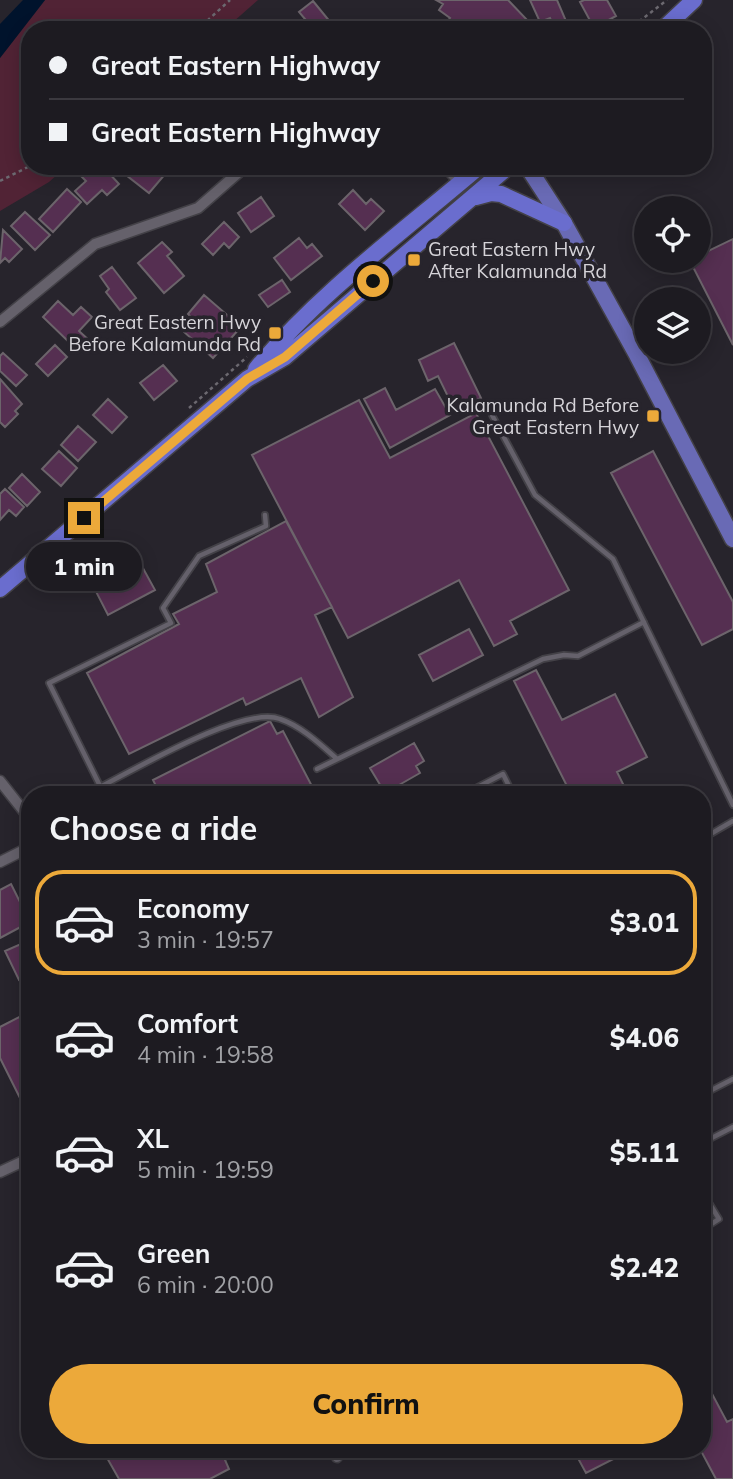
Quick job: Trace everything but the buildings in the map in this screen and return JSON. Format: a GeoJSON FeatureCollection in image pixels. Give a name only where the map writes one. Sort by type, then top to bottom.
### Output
{"type":"FeatureCollection","features":[{"type":"Feature","properties":{"kind":"highway"},"geometry":{"type":"LineString","coordinates":[[662,21],[689,4]]}},
{"type":"Feature","properties":{"kind":"highway"},"geometry":{"type":"LineString","coordinates":[[671,21],[689,4]]}},
{"type":"Feature","properties":{"kind":"highway"},"geometry":{"type":"LineString","coordinates":[[0,589],[247,379],[277,344],[375,252],[451,175]]}},
{"type":"Feature","properties":{"kind":"highway"},"geometry":{"type":"LineString","coordinates":[[247,379],[285,357],[499,175]]}},
{"type":"Feature","properties":{"kind":"highway"},"geometry":{"type":"LineString","coordinates":[[472,198],[491,193],[501,194],[564,223]]}},
{"type":"Feature","properties":{"kind":"main road"},"geometry":{"type":"LineString","coordinates":[[533,175],[564,223],[637,355],[733,539]]}},
{"type":"Feature","properties":{"kind":"street"},"geometry":{"type":"LineString","coordinates":[[0,322],[96,244],[198,208],[236,175]]}},
{"type":"Feature","properties":{"kind":"street"},"geometry":{"type":"LineString","coordinates":[[0,781],[21,808]]}},
{"type":"Feature","properties":{"kind":"street"},"geometry":{"type":"LineString","coordinates":[[0,862],[21,852]]}},
{"type":"Feature","properties":{"kind":"street"},"geometry":{"type":"LineString","coordinates":[[0,1172],[21,1162]]}},
{"type":"Feature","properties":{"kind":"lane"},"geometry":{"type":"LineString","coordinates":[[492,415],[535,495],[613,559],[733,805]]}},
{"type":"Feature","properties":{"kind":"lane"},"geometry":{"type":"LineString","coordinates":[[100,786],[48,683],[171,623],[163,607],[199,556],[267,526],[265,515]]}},
{"type":"Feature","properties":{"kind":"lane"},"geometry":{"type":"LineString","coordinates":[[317,769],[544,659],[578,656],[643,622]]}},
{"type":"Feature","properties":{"kind":"lane"},"geometry":{"type":"LineString","coordinates":[[102,786],[219,728],[257,716],[279,718],[314,739],[337,759]]}},
{"type":"Feature","properties":{"kind":"lane"},"geometry":{"type":"LineString","coordinates":[[480,786],[503,774],[509,786]]}},
{"type":"Feature","properties":{"kind":"lane"},"geometry":{"type":"LineString","coordinates":[[711,834],[733,821]]}},
{"type":"Feature","properties":{"kind":"lane"},"geometry":{"type":"LineString","coordinates":[[711,1090],[733,1079]]}},
{"type":"Feature","properties":{"kind":"lane"},"geometry":{"type":"LineString","coordinates":[[711,1138],[733,1127]]}},
{"type":"Feature","properties":{"kind":"lane"},"geometry":{"type":"LineString","coordinates":[[711,1206],[719,1219],[711,1224]]}},
{"type":"Feature","properties":{"kind":"path"},"geometry":{"type":"LineString","coordinates":[[207,21],[230,0]]}},
{"type":"Feature","properties":{"kind":"path"},"geometry":{"type":"LineString","coordinates":[[640,21],[667,0]]}},
{"type":"Feature","properties":{"kind":"path"},"geometry":{"type":"LineString","coordinates":[[1,180],[21,170]]}},
{"type":"Feature","properties":{"kind":"path"},"geometry":{"type":"LineString","coordinates":[[185,412],[247,357]]}},
{"type":"Feature","properties":{"kind":"shaded area"},"geometry":{"type":"Polygon","coordinates":[[[45,0],[258,0],[234,21],[29,21],[45,0]]]}},
{"type":"Feature","properties":{"kind":"shaded area"},"geometry":{"type":"Polygon","coordinates":[[[21,31],[21,175],[57,175],[0,211],[0,58],[21,31]]]}},
{"type":"Feature","properties":{"kind":"water"},"geometry":{"type":"Polygon","coordinates":[[[23,0],[45,0],[29,21],[21,21],[21,31],[0,58],[0,24],[23,0]]]}},
{"type":"Feature","properties":{"kind":"place","name":"Great Eastern Hwy After Kalamunda Rd"},"geometry":{"type":"Point","coordinates":[414,260]}},
{"type":"Feature","properties":{"kind":"place","name":"Great Eastern Hwy Before Kalamunda Rd"},"geometry":{"type":"Point","coordinates":[275,333]}},
{"type":"Feature","properties":{"kind":"place","name":"Kalamunda Rd Before Great Eastern Hwy"},"geometry":{"type":"Point","coordinates":[653,416]}},
{"type":"Feature","properties":{"kind":"route"},"geometry":{"type":"LineString","coordinates":[[84,518],[247,379],[285,357],[373,281]]}}]}
